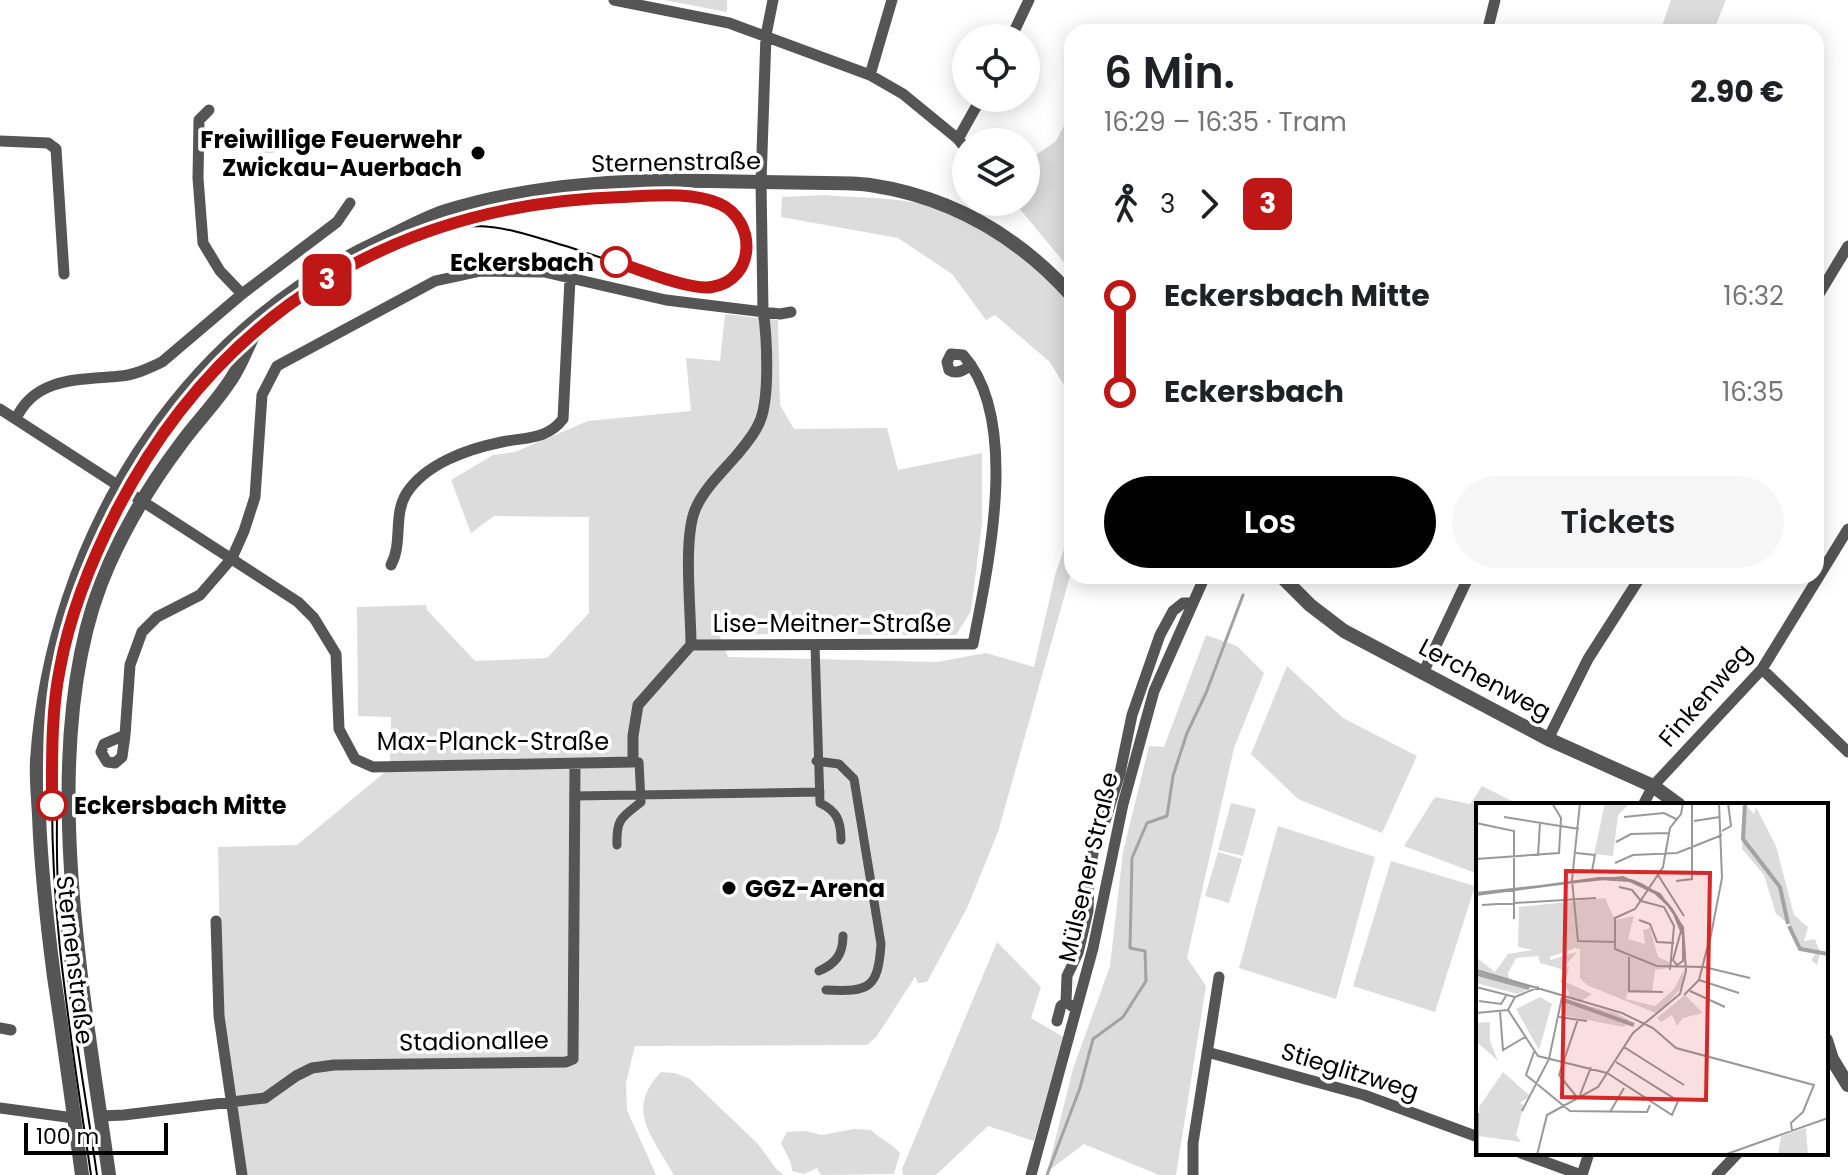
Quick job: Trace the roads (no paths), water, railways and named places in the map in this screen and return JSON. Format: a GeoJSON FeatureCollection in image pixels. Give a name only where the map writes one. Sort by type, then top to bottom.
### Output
{"type":"FeatureCollection","features":[{"type":"Feature","properties":{"kind":"street"},"geometry":{"type":"LineString","coordinates":[[614,0],[729,23],[870,75],[903,94],[952,136]]}},
{"type":"Feature","properties":{"kind":"street"},"geometry":{"type":"LineString","coordinates":[[617,845],[619,822],[626,811],[640,805],[633,736],[638,705],[691,645],[690,545],[694,511],[751,437],[761,419],[765,400],[761,182],[766,35],[773,0]]}},
{"type":"Feature","properties":{"kind":"street"},"geometry":{"type":"LineString","coordinates":[[870,75],[892,0]]}},
{"type":"Feature","properties":{"kind":"street"},"geometry":{"type":"LineString","coordinates":[[1018,24],[1029,0]]}},
{"type":"Feature","properties":{"kind":"street"},"geometry":{"type":"LineString","coordinates":[[1489,24],[1495,0]]}},
{"type":"Feature","properties":{"kind":"street"},"geometry":{"type":"LineString","coordinates":[[209,110],[199,120],[198,133],[203,243],[220,271],[242,294]]}},
{"type":"Feature","properties":{"kind":"street"},"geometry":{"type":"LineString","coordinates":[[0,141],[48,143],[56,149],[64,274]]}},
{"type":"Feature","properties":{"kind":"street","name":"Sternenstraße"},"geometry":{"type":"LineString","coordinates":[[82,1175],[46,918],[40,848],[37,763],[50,663],[60,624],[87,548],[118,485],[174,403],[216,357],[275,305],[359,251],[442,212],[557,186],[650,181],[869,185],[935,201],[988,225],[1013,240],[1064,287]]}},
{"type":"Feature","properties":{"kind":"street"},"geometry":{"type":"LineString","coordinates":[[16,419],[21,407],[46,386],[71,378],[123,376],[162,362],[242,294],[337,222],[350,203]]}},
{"type":"Feature","properties":{"kind":"street"},"geometry":{"type":"LineString","coordinates":[[1824,286],[1848,246]]}},
{"type":"Feature","properties":{"kind":"street"},"geometry":{"type":"LineString","coordinates":[[125,735],[130,665],[142,632],[157,617],[200,595],[232,558],[250,517],[255,497],[262,395],[277,366],[435,281],[481,271],[544,272],[666,300],[780,314],[791,312]]}},
{"type":"Feature","properties":{"kind":"street"},"geometry":{"type":"LineString","coordinates":[[391,565],[397,554],[400,508],[406,494],[422,475],[480,447],[541,437],[554,430],[563,419],[570,279]]}},
{"type":"Feature","properties":{"kind":"street","name":"Sternenstraße"},"geometry":{"type":"LineString","coordinates":[[109,1175],[77,940],[72,877],[72,708],[77,668],[107,567],[142,500],[236,372],[254,332],[275,305]]}},
{"type":"Feature","properties":{"kind":"street","name":"Lise-Meitner-Straße"},"geometry":{"type":"LineString","coordinates":[[691,645],[973,644],[989,561],[996,475],[988,401],[971,365]]}},
{"type":"Feature","properties":{"kind":"street","name":"Max-Planck-Straße"},"geometry":{"type":"LineString","coordinates":[[0,409],[298,602],[314,618],[336,654],[339,729],[355,759],[373,767],[636,762]]}},
{"type":"Feature","properties":{"kind":"street","name":"Finkenweg"},"geometry":{"type":"LineString","coordinates":[[1824,568],[1848,529]]}},
{"type":"Feature","properties":{"kind":"street","name":"Mülsener Straße"},"geometry":{"type":"LineString","coordinates":[[1031,1175],[1071,1006],[1093,948],[1123,804],[1154,691],[1201,584]]}},
{"type":"Feature","properties":{"kind":"street","name":"Lerchenweg"},"geometry":{"type":"LineString","coordinates":[[1289,584],[1344,631],[1548,739],[1653,786],[1676,803]]}},
{"type":"Feature","properties":{"kind":"street"},"geometry":{"type":"LineString","coordinates":[[1424,671],[1465,584]]}},
{"type":"Feature","properties":{"kind":"street"},"geometry":{"type":"LineString","coordinates":[[1548,739],[1588,659],[1636,584]]}},
{"type":"Feature","properties":{"kind":"street","name":"Finkenweg"},"geometry":{"type":"LineString","coordinates":[[1644,803],[1653,786],[1762,669],[1814,584]]}},
{"type":"Feature","properties":{"kind":"street"},"geometry":{"type":"LineString","coordinates":[[1057,1021],[1061,1006],[1071,1006],[1067,976],[1078,953],[1088,911],[1089,875],[1095,843],[1120,773],[1136,704],[1160,635],[1173,611],[1183,603],[1193,603]]}},
{"type":"Feature","properties":{"kind":"street"},"geometry":{"type":"LineString","coordinates":[[815,645],[816,761],[820,803],[835,812],[840,821],[841,840]]}},
{"type":"Feature","properties":{"kind":"street"},"geometry":{"type":"LineString","coordinates":[[1762,669],[1848,752]]}},
{"type":"Feature","properties":{"kind":"street"},"geometry":{"type":"LineString","coordinates":[[816,761],[839,764],[854,779],[881,944],[879,971],[867,987],[859,990],[826,990]]}},
{"type":"Feature","properties":{"kind":"street","name":"Stadionallee"},"geometry":{"type":"LineString","coordinates":[[232,1103],[265,1098],[312,1068],[566,1062],[573,1059],[575,764]]}},
{"type":"Feature","properties":{"kind":"street"},"geometry":{"type":"LineString","coordinates":[[574,796],[820,792]]}},
{"type":"Feature","properties":{"kind":"street"},"geometry":{"type":"LineString","coordinates":[[216,921],[219,1016],[242,1175]]}},
{"type":"Feature","properties":{"kind":"street"},"geometry":{"type":"LineString","coordinates":[[819,971],[836,962],[843,936]]}},
{"type":"Feature","properties":{"kind":"street"},"geometry":{"type":"LineString","coordinates":[[1193,1175],[1193,1143],[1219,977]]}},
{"type":"Feature","properties":{"kind":"street","name":"Stieglitzweg"},"geometry":{"type":"LineString","coordinates":[[1207,1052],[1364,1095],[1476,1136]]}},
{"type":"Feature","properties":{"kind":"street"},"geometry":{"type":"LineString","coordinates":[[1829,1061],[1848,1085]]}},
{"type":"Feature","properties":{"kind":"street"},"geometry":{"type":"LineString","coordinates":[[0,1108],[74,1118],[232,1103]]}},
{"type":"Feature","properties":{"kind":"street"},"geometry":{"type":"LineString","coordinates":[[1527,1155],[1582,1175],[1588,1155]]}},
{"type":"Feature","properties":{"kind":"street"},"geometry":{"type":"LineString","coordinates":[[1717,1175],[1736,1155]]}},
{"type":"Feature","properties":{"kind":"waterway"},"geometry":{"type":"LineString","coordinates":[[1047,1175],[1080,1088],[1093,1039],[1123,1017],[1146,981],[1145,951],[1130,948],[1132,858],[1147,823],[1167,816],[1173,776],[1187,733],[1206,693],[1243,595]]}},
{"type":"Feature","properties":{"kind":"tram line"},"geometry":{"type":"LineString","coordinates":[[91,1175],[57,918],[52,814],[55,704],[71,617],[90,565],[114,514],[143,465],[176,418],[212,375],[251,336],[323,281],[388,247],[476,215],[555,201],[615,196],[674,196],[698,198],[729,209],[744,228],[748,252],[738,271],[730,278],[709,286],[697,287],[537,237],[490,227],[453,228],[400,246],[323,289],[242,354],[173,431],[144,474],[96,567],[78,616],[66,666],[60,718],[57,877],[71,1004],[97,1175]]}},
{"type":"Feature","properties":{"kind":"tram line","name":"3"},"geometry":{"type":"LineString","coordinates":[[52,805],[59,668],[93,561],[127,491],[158,440],[189,401],[254,332],[296,300],[389,246],[424,232],[505,208],[601,198],[689,197],[705,199],[730,209],[744,227],[747,238],[747,251],[739,270],[723,284],[711,287],[697,287],[616,262]]}},
{"type":"Feature","properties":{"kind":"place","name":"Freiwillige Feuerwehr Zwickau-Auerbach"},"geometry":{"type":"Point","coordinates":[478,153]}},
{"type":"Feature","properties":{"kind":"place","name":"Eckersbach"},"geometry":{"type":"Point","coordinates":[616,262]}},
{"type":"Feature","properties":{"kind":"place","name":"Eckersbach Mitte"},"geometry":{"type":"Point","coordinates":[52,805]}},
{"type":"Feature","properties":{"kind":"place","name":"GGZ-Arena"},"geometry":{"type":"Point","coordinates":[729,888]}}]}
